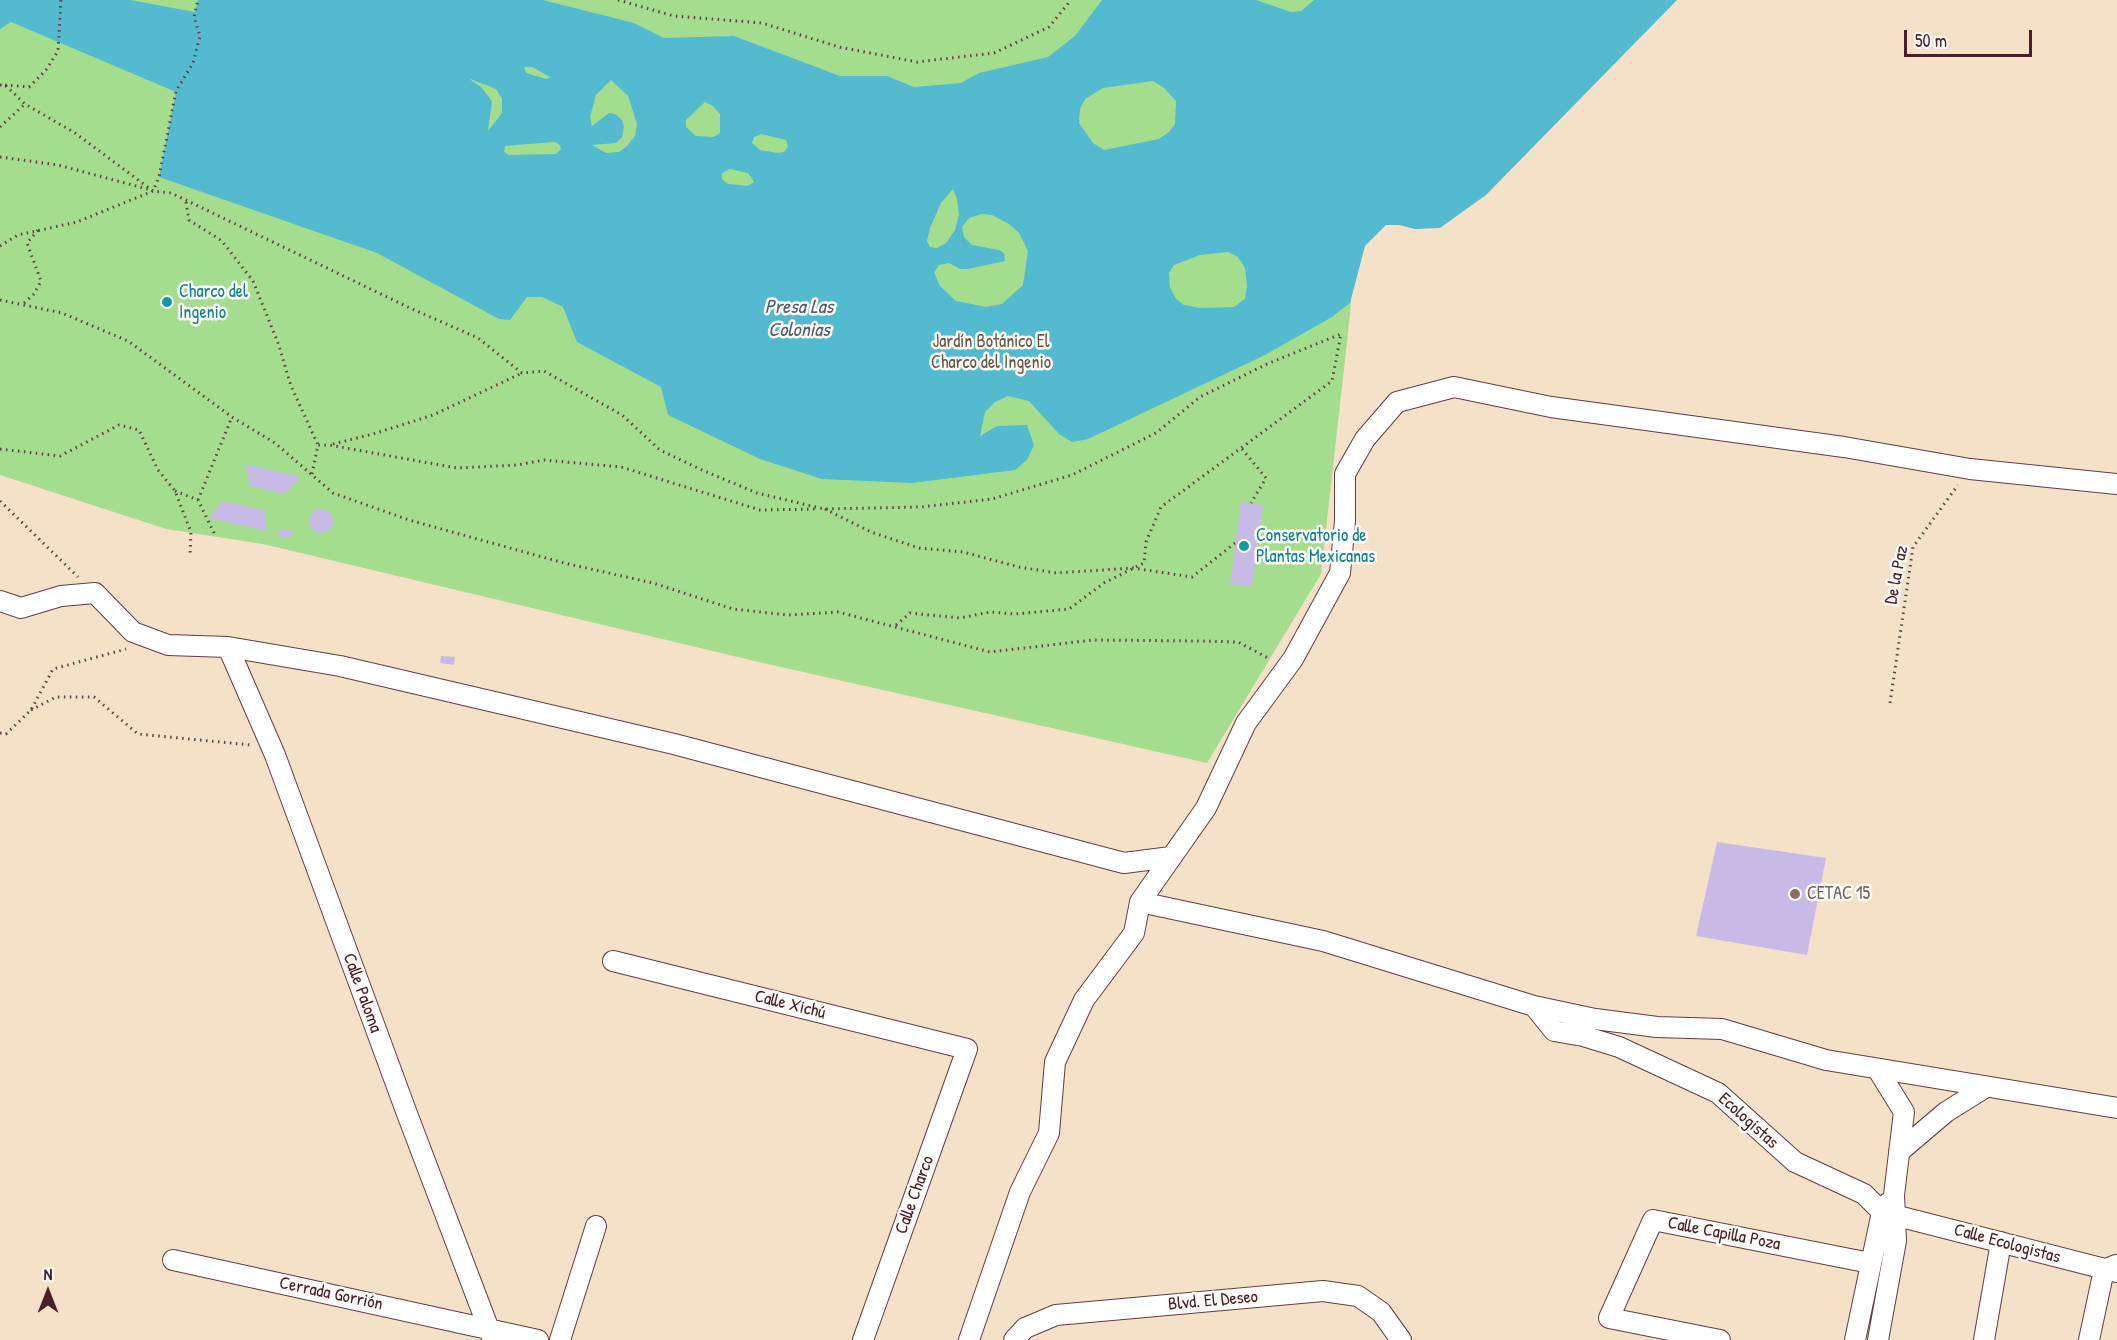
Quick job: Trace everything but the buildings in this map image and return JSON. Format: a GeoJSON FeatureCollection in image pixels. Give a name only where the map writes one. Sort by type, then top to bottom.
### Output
{"type":"FeatureCollection","features":[{"type":"Feature","properties":{"kind":"street"},"geometry":{"type":"LineString","coordinates":[[969,1340],[1020,1192],[1050,1133],[1054,1062],[1084,1000],[1134,933],[1140,902],[1206,808],[1246,723],[1293,659],[1340,573],[1345,521],[1345,474],[1365,439],[1397,402],[1454,387],[1551,407],[1844,447],[1970,469],[2117,484]]}},
{"type":"Feature","properties":{"kind":"street"},"geometry":{"type":"LineString","coordinates":[[0,601],[21,608],[61,596],[95,593],[133,632],[168,645],[228,647],[340,666],[674,744],[1124,863],[1171,857]]}},
{"type":"Feature","properties":{"kind":"street","name":"Calle Paloma"},"geometry":{"type":"LineString","coordinates":[[228,647],[275,755],[401,1100],[491,1334]]}},
{"type":"Feature","properties":{"kind":"street"},"geometry":{"type":"LineString","coordinates":[[1140,902],[1323,941],[1534,1006],[1596,1019],[1657,1027],[1722,1029],[1826,1060],[2117,1108]]}},
{"type":"Feature","properties":{"kind":"street","name":"Calle Xichú"},"geometry":{"type":"LineString","coordinates":[[613,961],[966,1049]]}},
{"type":"Feature","properties":{"kind":"street","name":"Ecologistas"},"geometry":{"type":"LineString","coordinates":[[1534,1006],[1554,1031],[1583,1036],[1619,1047],[1718,1093],[1795,1162],[1864,1194],[1889,1214]]}},
{"type":"Feature","properties":{"kind":"street","name":"Calle Charco"},"geometry":{"type":"LineString","coordinates":[[863,1340],[966,1049]]}},
{"type":"Feature","properties":{"kind":"street"},"geometry":{"type":"LineString","coordinates":[[1856,1340],[1870,1263],[1894,1195],[1904,1112],[1878,1070]]}},
{"type":"Feature","properties":{"kind":"street"},"geometry":{"type":"LineString","coordinates":[[1899,1152],[1946,1112],[1986,1087]]}},
{"type":"Feature","properties":{"kind":"street"},"geometry":{"type":"LineString","coordinates":[[1878,1340],[1896,1241],[1889,1214]]}},
{"type":"Feature","properties":{"kind":"street","name":"Calle Ecologistas"},"geometry":{"type":"LineString","coordinates":[[1889,1214],[2113,1269]]}},
{"type":"Feature","properties":{"kind":"street","name":"Calle Capilla Poza"},"geometry":{"type":"LineString","coordinates":[[1720,1340],[1608,1318],[1653,1220],[1870,1263]]}},
{"type":"Feature","properties":{"kind":"street"},"geometry":{"type":"LineString","coordinates":[[560,1340],[596,1226]]}},
{"type":"Feature","properties":{"kind":"street"},"geometry":{"type":"LineString","coordinates":[[1983,1340],[2001,1242]]}},
{"type":"Feature","properties":{"kind":"street","name":"Cerrada Gorrión"},"geometry":{"type":"LineString","coordinates":[[173,1260],[491,1334],[538,1340]]}},
{"type":"Feature","properties":{"kind":"street"},"geometry":{"type":"LineString","coordinates":[[2089,1340],[2113,1269]]}},
{"type":"Feature","properties":{"kind":"street","name":"Blvd. El Deseo"},"geometry":{"type":"LineString","coordinates":[[1014,1340],[1025,1328],[1056,1315],[1323,1291],[1358,1296],[1381,1312],[1401,1340]]}},
{"type":"Feature","properties":{"kind":"path"},"geometry":{"type":"LineString","coordinates":[[0,85],[29,87],[46,70],[58,51],[61,0]]}},
{"type":"Feature","properties":{"kind":"path"},"geometry":{"type":"LineString","coordinates":[[0,246],[18,235],[77,222],[153,191],[159,177],[176,91],[193,63],[200,36],[194,17],[198,0]]}},
{"type":"Feature","properties":{"kind":"path"},"geometry":{"type":"LineString","coordinates":[[618,0],[674,16],[762,23],[839,47],[917,62],[994,53],[1050,27],[1071,0]]}},
{"type":"Feature","properties":{"kind":"path"},"geometry":{"type":"LineString","coordinates":[[5,85],[25,104],[75,133],[153,191]]}},
{"type":"Feature","properties":{"kind":"path"},"geometry":{"type":"LineString","coordinates":[[0,127],[25,104]]}},
{"type":"Feature","properties":{"kind":"path"},"geometry":{"type":"LineString","coordinates":[[0,157],[58,165],[153,191],[171,193],[400,304],[478,338],[522,373]]}},
{"type":"Feature","properties":{"kind":"path"},"geometry":{"type":"LineString","coordinates":[[186,202],[189,220],[222,240],[253,281],[278,343],[291,386],[318,446],[312,475]]}},
{"type":"Feature","properties":{"kind":"path"},"geometry":{"type":"LineString","coordinates":[[23,304],[34,294],[41,281],[27,243],[39,229]]}},
{"type":"Feature","properties":{"kind":"path"},"geometry":{"type":"LineString","coordinates":[[0,300],[62,313],[128,341],[232,417],[275,443],[333,493],[409,520],[564,563],[653,583],[733,609],[788,615],[838,612],[990,652],[1093,640],[1199,641],[1238,642],[1270,659],[1293,659]]}},
{"type":"Feature","properties":{"kind":"path"},"geometry":{"type":"LineString","coordinates":[[329,445],[458,468],[517,465],[544,460],[621,467],[760,510],[921,507],[992,499],[1072,475],[1156,433],[1200,397],[1267,364],[1341,334],[1332,381],[1161,507],[1146,542],[1144,563],[1104,583],[1069,609],[1016,614],[990,612],[960,618],[910,613],[895,626]]}},
{"type":"Feature","properties":{"kind":"path"},"geometry":{"type":"LineString","coordinates":[[318,446],[373,434],[433,415],[522,373],[544,371],[622,415],[660,450],[702,470],[757,493],[824,509],[871,532],[919,549],[963,552],[1019,567],[1056,573],[1133,568],[1192,577],[1235,543]]}},
{"type":"Feature","properties":{"kind":"path"},"geometry":{"type":"LineString","coordinates":[[198,500],[232,417]]}},
{"type":"Feature","properties":{"kind":"path"},"geometry":{"type":"LineString","coordinates":[[0,449],[60,456],[119,425],[139,430],[158,470],[175,491],[191,532],[190,555]]}},
{"type":"Feature","properties":{"kind":"path"},"geometry":{"type":"LineString","coordinates":[[1242,448],[1266,478],[1251,503]]}},
{"type":"Feature","properties":{"kind":"path","name":"De la Paz"},"geometry":{"type":"LineString","coordinates":[[1890,703],[1912,546],[1970,469]]}},
{"type":"Feature","properties":{"kind":"path"},"geometry":{"type":"LineString","coordinates":[[175,491],[198,500],[215,535]]}},
{"type":"Feature","properties":{"kind":"path"},"geometry":{"type":"LineString","coordinates":[[0,501],[95,593]]}},
{"type":"Feature","properties":{"kind":"path"},"geometry":{"type":"LineString","coordinates":[[31,710],[53,669],[156,641]]}},
{"type":"Feature","properties":{"kind":"path"},"geometry":{"type":"LineString","coordinates":[[0,733],[6,734],[31,710],[56,697],[94,696],[138,734],[244,742],[275,755]]}},
{"type":"Feature","properties":{"kind":"green space","name":"Jardín Botánico El Charco del Ingenio"},"geometry":{"type":"Polygon","coordinates":[[[0,0],[1370,0],[1368,106],[1349,324],[1321,574],[1207,763],[763,663],[263,544],[166,529],[0,475],[0,0]]]}},
{"type":"Feature","properties":{"kind":"water","name":"Presa Las Colonias"},"geometry":{"type":"Polygon","coordinates":[[[0,0],[130,0],[195,12],[198,0],[543,0],[634,23],[664,38],[734,36],[840,76],[887,76],[914,87],[961,83],[979,73],[1048,57],[1075,36],[1102,0],[1256,0],[1291,12],[1301,11],[1314,0],[1677,0],[1486,195],[1440,228],[1415,229],[1386,225],[1365,246],[1350,303],[1332,317],[1265,355],[1088,439],[1072,442],[1059,434],[1029,401],[1008,396],[995,402],[985,412],[980,436],[997,426],[1027,425],[1034,445],[1027,460],[1015,470],[912,483],[822,479],[760,459],[668,415],[661,387],[577,342],[563,307],[542,297],[527,297],[510,320],[499,319],[377,253],[159,177],[176,92],[11,22],[0,29],[0,0]],[[524,67],[526,73],[546,79],[551,77],[532,67],[524,67]],[[468,78],[481,87],[492,101],[488,131],[502,113],[502,99],[496,89],[468,78]],[[611,80],[596,95],[590,117],[592,126],[609,113],[615,114],[622,120],[624,127],[622,137],[616,143],[592,145],[606,153],[619,152],[635,136],[637,124],[628,96],[611,80]],[[1153,81],[1103,88],[1085,99],[1080,109],[1079,123],[1093,143],[1104,150],[1159,139],[1175,124],[1176,101],[1164,88],[1153,81]],[[705,102],[686,120],[686,127],[696,136],[714,137],[720,133],[720,114],[713,106],[705,102]],[[761,134],[754,137],[752,143],[760,150],[778,153],[784,152],[788,147],[786,140],[761,134]],[[554,142],[505,146],[504,152],[509,155],[556,154],[561,149],[559,144],[554,142]],[[730,169],[722,173],[722,179],[728,184],[748,186],[754,182],[748,173],[730,169]],[[953,189],[941,203],[927,241],[930,247],[937,248],[946,243],[955,230],[959,215],[953,189]],[[982,214],[969,218],[962,227],[964,237],[972,245],[999,250],[1004,253],[1005,261],[968,269],[960,269],[949,263],[939,265],[934,272],[940,286],[956,301],[986,307],[1002,304],[1023,285],[1028,251],[1019,233],[1009,224],[992,215],[982,214]],[[1228,252],[1200,255],[1174,265],[1169,273],[1170,288],[1176,299],[1184,305],[1200,308],[1234,307],[1245,299],[1247,286],[1245,268],[1238,257],[1228,252]]]}},
{"type":"Feature","properties":{"kind":"place","name":"Charco del Ingenio"},"geometry":{"type":"Point","coordinates":[167,302]}},
{"type":"Feature","properties":{"kind":"place","name":"Conservatorio de Plantas Mexicanas"},"geometry":{"type":"Point","coordinates":[1244,546]}},
{"type":"Feature","properties":{"kind":"place","name":"CETAC 15"},"geometry":{"type":"Point","coordinates":[1795,894]}}]}
